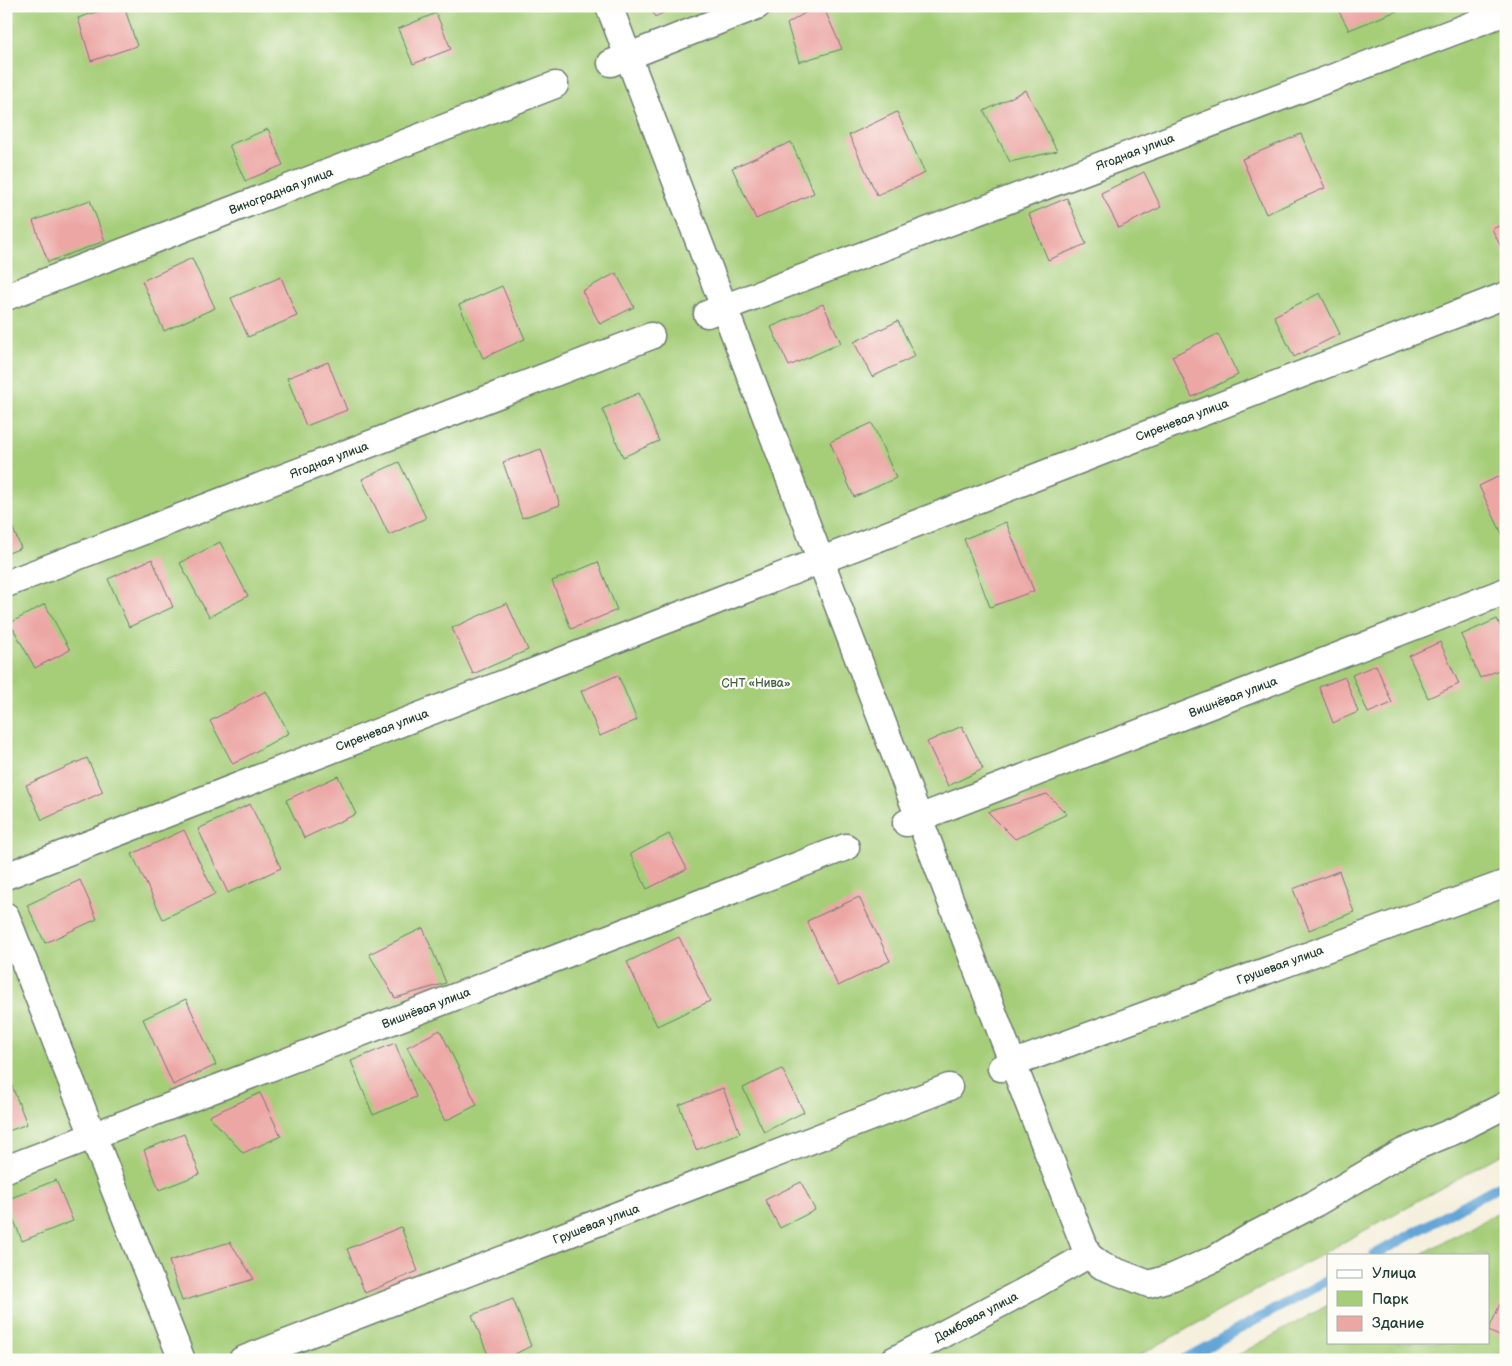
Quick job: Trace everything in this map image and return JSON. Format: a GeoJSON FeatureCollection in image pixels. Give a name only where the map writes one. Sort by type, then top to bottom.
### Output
{"type":"FeatureCollection","features":[{"type":"Feature","properties":{"kind":"street"},"geometry":{"type":"LineString","coordinates":[[609,6],[618,59],[715,311],[820,560],[913,820],[1007,1066],[1088,1255],[1102,1266],[1149,1284],[1173,1276],[1214,1258],[1316,1203],[1403,1152],[1459,1129],[1506,1105]]}},
{"type":"Feature","properties":{"kind":"street"},"geometry":{"type":"LineString","coordinates":[[618,59],[757,6]]}},
{"type":"Feature","properties":{"kind":"street","name":"Ягодная улица"},"geometry":{"type":"LineString","coordinates":[[715,311],[1506,12]]}},
{"type":"Feature","properties":{"kind":"street","name":"Виноградная улица"},"geometry":{"type":"LineString","coordinates":[[6,297],[555,85]]}},
{"type":"Feature","properties":{"kind":"street","name":"Сиреневая улица"},"geometry":{"type":"LineString","coordinates":[[6,876],[1506,295]]}},
{"type":"Feature","properties":{"kind":"street","name":"Ягодная улица"},"geometry":{"type":"LineString","coordinates":[[6,584],[651,336]]}},
{"type":"Feature","properties":{"kind":"street","name":"Вишнёвая улица"},"geometry":{"type":"LineString","coordinates":[[913,820],[1506,591]]}},
{"type":"Feature","properties":{"kind":"street","name":"Вишнёвая улица"},"geometry":{"type":"LineString","coordinates":[[6,1169],[846,847]]}},
{"type":"Feature","properties":{"kind":"street","name":"Грушевая улица"},"geometry":{"type":"LineString","coordinates":[[1007,1066],[1506,883]]}},
{"type":"Feature","properties":{"kind":"street"},"geometry":{"type":"LineString","coordinates":[[6,916],[182,1360]]}},
{"type":"Feature","properties":{"kind":"street","name":"Грушевая улица"},"geometry":{"type":"LineString","coordinates":[[242,1360],[949,1087]]}},
{"type":"Feature","properties":{"kind":"street","name":"Дамбовая улица"},"geometry":{"type":"LineString","coordinates":[[894,1360],[1088,1255]]}},
{"type":"Feature","properties":{"kind":"green space","name":"СНТ «Нива»"},"geometry":{"type":"Polygon","coordinates":[[[6,6],[1506,6],[1506,1152],[1131,1360],[6,1360],[6,6]]]}},
{"type":"Feature","properties":{"kind":"green space"},"geometry":{"type":"Polygon","coordinates":[[[1506,1208],[1506,1360],[1229,1360],[1327,1306],[1327,1344],[1490,1344],[1490,1254],[1422,1254],[1506,1208]]]}},
{"type":"Feature","properties":{"kind":"building"},"geometry":{"type":"Polygon","coordinates":[[[114,6],[124,6],[137,46],[91,61],[78,18],[114,6]]]}},
{"type":"Feature","properties":{"kind":"building"},"geometry":{"type":"Polygon","coordinates":[[[650,6],[677,6],[655,17],[650,6]]]}},
{"type":"Feature","properties":{"kind":"building"},"geometry":{"type":"Polygon","coordinates":[[[816,6],[823,6],[842,49],[799,62],[787,24],[816,6]]]}},
{"type":"Feature","properties":{"kind":"building"},"geometry":{"type":"Polygon","coordinates":[[[1336,6],[1409,6],[1349,30],[1336,6]]]}},
{"type":"Feature","properties":{"kind":"building"},"geometry":{"type":"Polygon","coordinates":[[[436,13],[451,49],[413,64],[398,29],[436,13]]]}},
{"type":"Feature","properties":{"kind":"building"},"geometry":{"type":"Polygon","coordinates":[[[1026,90],[1057,151],[1010,162],[984,111],[1026,90]]]}},
{"type":"Feature","properties":{"kind":"building"},"geometry":{"type":"Polygon","coordinates":[[[897,112],[925,173],[877,195],[849,135],[897,112]]]}},
{"type":"Feature","properties":{"kind":"building"},"geometry":{"type":"Polygon","coordinates":[[[268,129],[283,165],[245,181],[229,145],[268,129]]]}},
{"type":"Feature","properties":{"kind":"building"},"geometry":{"type":"Polygon","coordinates":[[[1301,134],[1325,188],[1266,214],[1242,159],[1301,134]]]}},
{"type":"Feature","properties":{"kind":"building"},"geometry":{"type":"Polygon","coordinates":[[[791,142],[814,193],[756,219],[732,168],[791,142]]]}},
{"type":"Feature","properties":{"kind":"building"},"geometry":{"type":"Polygon","coordinates":[[[1144,172],[1161,207],[1119,228],[1101,193],[1144,172]]]}},
{"type":"Feature","properties":{"kind":"building"},"geometry":{"type":"Polygon","coordinates":[[[1067,198],[1086,244],[1048,260],[1029,214],[1067,198]]]}},
{"type":"Feature","properties":{"kind":"building"},"geometry":{"type":"Polygon","coordinates":[[[90,200],[105,241],[48,262],[33,221],[90,200]]]}},
{"type":"Feature","properties":{"kind":"building"},"geometry":{"type":"Polygon","coordinates":[[[1506,223],[1506,257],[1492,229],[1506,223]]]}},
{"type":"Feature","properties":{"kind":"building"},"geometry":{"type":"Polygon","coordinates":[[[192,258],[215,308],[164,331],[142,281],[192,258]]]}},
{"type":"Feature","properties":{"kind":"building"},"geometry":{"type":"Polygon","coordinates":[[[616,273],[634,307],[600,324],[582,291],[616,273]]]}},
{"type":"Feature","properties":{"kind":"building"},"geometry":{"type":"Polygon","coordinates":[[[281,277],[297,316],[248,337],[231,298],[281,277]]]}},
{"type":"Feature","properties":{"kind":"building"},"geometry":{"type":"Polygon","coordinates":[[[502,286],[525,339],[483,358],[459,305],[502,286]]]}},
{"type":"Feature","properties":{"kind":"building"},"geometry":{"type":"Polygon","coordinates":[[[1320,293],[1340,334],[1294,357],[1274,316],[1320,293]]]}},
{"type":"Feature","properties":{"kind":"building"},"geometry":{"type":"Polygon","coordinates":[[[823,304],[841,343],[789,366],[771,327],[823,304]]]}},
{"type":"Feature","properties":{"kind":"building"},"geometry":{"type":"Polygon","coordinates":[[[898,321],[915,356],[872,377],[854,342],[898,321]]]}},
{"type":"Feature","properties":{"kind":"building"},"geometry":{"type":"Polygon","coordinates":[[[1218,334],[1238,375],[1192,397],[1172,356],[1218,334]]]}},
{"type":"Feature","properties":{"kind":"building"},"geometry":{"type":"Polygon","coordinates":[[[328,362],[347,410],[306,426],[287,378],[328,362]]]}},
{"type":"Feature","properties":{"kind":"building"},"geometry":{"type":"Polygon","coordinates":[[[639,393],[659,441],[623,457],[602,409],[639,393]]]}},
{"type":"Feature","properties":{"kind":"building"},"geometry":{"type":"Polygon","coordinates":[[[872,423],[896,478],[854,497],[830,442],[872,423]]]}},
{"type":"Feature","properties":{"kind":"building"},"geometry":{"type":"Polygon","coordinates":[[[541,449],[560,505],[522,518],[503,462],[541,449]]]}},
{"type":"Feature","properties":{"kind":"building"},"geometry":{"type":"Polygon","coordinates":[[[399,462],[426,518],[389,535],[362,479],[399,462]]]}},
{"type":"Feature","properties":{"kind":"building"},"geometry":{"type":"Polygon","coordinates":[[[1506,473],[1506,542],[1479,486],[1506,473]]]}},
{"type":"Feature","properties":{"kind":"building"},"geometry":{"type":"Polygon","coordinates":[[[6,512],[21,548],[6,554],[6,512]]]}},
{"type":"Feature","properties":{"kind":"building"},"geometry":{"type":"Polygon","coordinates":[[[1006,522],[1034,591],[990,607],[964,539],[1006,522]]]}},
{"type":"Feature","properties":{"kind":"building"},"geometry":{"type":"Polygon","coordinates":[[[220,542],[248,596],[209,617],[180,563],[220,542]]]}},
{"type":"Feature","properties":{"kind":"building"},"geometry":{"type":"Polygon","coordinates":[[[152,559],[173,607],[129,627],[108,579],[152,559]]]}},
{"type":"Feature","properties":{"kind":"building"},"geometry":{"type":"Polygon","coordinates":[[[598,562],[617,610],[571,629],[552,581],[598,562]]]}},
{"type":"Feature","properties":{"kind":"building"},"geometry":{"type":"Polygon","coordinates":[[[507,603],[528,650],[473,674],[452,628],[507,603]]]}},
{"type":"Feature","properties":{"kind":"building"},"geometry":{"type":"Polygon","coordinates":[[[45,604],[70,650],[35,668],[10,623],[45,604]]]}},
{"type":"Feature","properties":{"kind":"building"},"geometry":{"type":"Polygon","coordinates":[[[1497,619],[1506,638],[1506,667],[1480,678],[1461,635],[1497,619]]]}},
{"type":"Feature","properties":{"kind":"building"},"geometry":{"type":"Polygon","coordinates":[[[1440,642],[1459,684],[1428,698],[1409,656],[1440,642]]]}},
{"type":"Feature","properties":{"kind":"building"},"geometry":{"type":"Polygon","coordinates":[[[1376,665],[1392,703],[1368,713],[1352,675],[1376,665]]]}},
{"type":"Feature","properties":{"kind":"building"},"geometry":{"type":"Polygon","coordinates":[[[618,675],[637,720],[600,736],[581,691],[618,675]]]}},
{"type":"Feature","properties":{"kind":"building"},"geometry":{"type":"Polygon","coordinates":[[[1345,677],[1358,712],[1333,723],[1319,687],[1345,677]]]}},
{"type":"Feature","properties":{"kind":"building"},"geometry":{"type":"Polygon","coordinates":[[[266,691],[289,733],[233,764],[210,721],[266,691]]]}},
{"type":"Feature","properties":{"kind":"building"},"geometry":{"type":"Polygon","coordinates":[[[962,726],[983,769],[948,786],[927,742],[962,726]]]}},
{"type":"Feature","properties":{"kind":"building"},"geometry":{"type":"Polygon","coordinates":[[[87,758],[103,792],[42,820],[26,785],[87,758]]]}},
{"type":"Feature","properties":{"kind":"building"},"geometry":{"type":"Polygon","coordinates":[[[338,776],[356,814],[304,838],[286,800],[338,776]]]}},
{"type":"Feature","properties":{"kind":"building"},"geometry":{"type":"Polygon","coordinates":[[[1047,794],[1067,814],[1015,839],[988,812],[1047,794]]]}},
{"type":"Feature","properties":{"kind":"building"},"geometry":{"type":"Polygon","coordinates":[[[250,804],[281,868],[228,893],[198,829],[250,804]]]}},
{"type":"Feature","properties":{"kind":"building"},"geometry":{"type":"Polygon","coordinates":[[[184,830],[215,894],[163,919],[132,854],[184,830]]]}},
{"type":"Feature","properties":{"kind":"building"},"geometry":{"type":"Polygon","coordinates":[[[669,834],[687,869],[647,889],[630,854],[669,834]]]}},
{"type":"Feature","properties":{"kind":"building"},"geometry":{"type":"Polygon","coordinates":[[[1339,871],[1354,912],[1309,930],[1293,889],[1339,871]]]}},
{"type":"Feature","properties":{"kind":"building"},"geometry":{"type":"Polygon","coordinates":[[[80,880],[97,919],[45,943],[27,905],[80,880]]]}},
{"type":"Feature","properties":{"kind":"building"},"geometry":{"type":"Polygon","coordinates":[[[859,897],[890,961],[838,986],[807,921],[859,897]]]}},
{"type":"Feature","properties":{"kind":"building"},"geometry":{"type":"Polygon","coordinates":[[[423,928],[446,983],[395,998],[369,954],[423,928]]]}},
{"type":"Feature","properties":{"kind":"building"},"geometry":{"type":"Polygon","coordinates":[[[679,937],[710,1001],[657,1026],[627,962],[679,937]]]}},
{"type":"Feature","properties":{"kind":"building"},"geometry":{"type":"Polygon","coordinates":[[[186,999],[216,1065],[173,1085],[143,1019],[186,999]]]}},
{"type":"Feature","properties":{"kind":"building"},"geometry":{"type":"Polygon","coordinates":[[[440,1030],[477,1105],[445,1121],[407,1047],[440,1030]]]}},
{"type":"Feature","properties":{"kind":"building"},"geometry":{"type":"Polygon","coordinates":[[[395,1043],[416,1097],[373,1115],[351,1061],[395,1043]]]}},
{"type":"Feature","properties":{"kind":"building"},"geometry":{"type":"Polygon","coordinates":[[[782,1069],[804,1112],[764,1132],[743,1088],[782,1069]]]}},
{"type":"Feature","properties":{"kind":"building"},"geometry":{"type":"Polygon","coordinates":[[[12,1086],[27,1124],[6,1132],[6,1088],[12,1086]]]}},
{"type":"Feature","properties":{"kind":"building"},"geometry":{"type":"Polygon","coordinates":[[[723,1088],[740,1133],[696,1150],[679,1105],[723,1088]]]}},
{"type":"Feature","properties":{"kind":"building"},"geometry":{"type":"Polygon","coordinates":[[[260,1093],[281,1136],[243,1153],[209,1116],[260,1093]]]}},
{"type":"Feature","properties":{"kind":"building"},"geometry":{"type":"Polygon","coordinates":[[[184,1134],[200,1174],[159,1190],[144,1150],[184,1134]]]}},
{"type":"Feature","properties":{"kind":"building"},"geometry":{"type":"Polygon","coordinates":[[[56,1180],[73,1221],[22,1241],[6,1200],[56,1180]]]}},
{"type":"Feature","properties":{"kind":"building"},"geometry":{"type":"Polygon","coordinates":[[[801,1182],[815,1210],[780,1228],[765,1200],[801,1182]]]}},
{"type":"Feature","properties":{"kind":"building"},"geometry":{"type":"Polygon","coordinates":[[[401,1227],[418,1271],[365,1293],[347,1249],[401,1227]]]}},
{"type":"Feature","properties":{"kind":"building"},"geometry":{"type":"Polygon","coordinates":[[[230,1242],[254,1279],[182,1301],[169,1261],[230,1242]]]}},
{"type":"Feature","properties":{"kind":"building"},"geometry":{"type":"Polygon","coordinates":[[[1506,1291],[1506,1339],[1490,1332],[1490,1327],[1506,1291]]]}},
{"type":"Feature","properties":{"kind":"building"},"geometry":{"type":"Polygon","coordinates":[[[513,1299],[531,1346],[503,1360],[490,1360],[472,1315],[513,1299]]]}},
{"type":"Feature","properties":{"kind":"waterway"},"geometry":{"type":"LineString","coordinates":[[1376,1254],[1506,1182]]}},
{"type":"Feature","properties":{"kind":"waterway"},"geometry":{"type":"LineString","coordinates":[[1183,1360],[1327,1281]]}}]}
